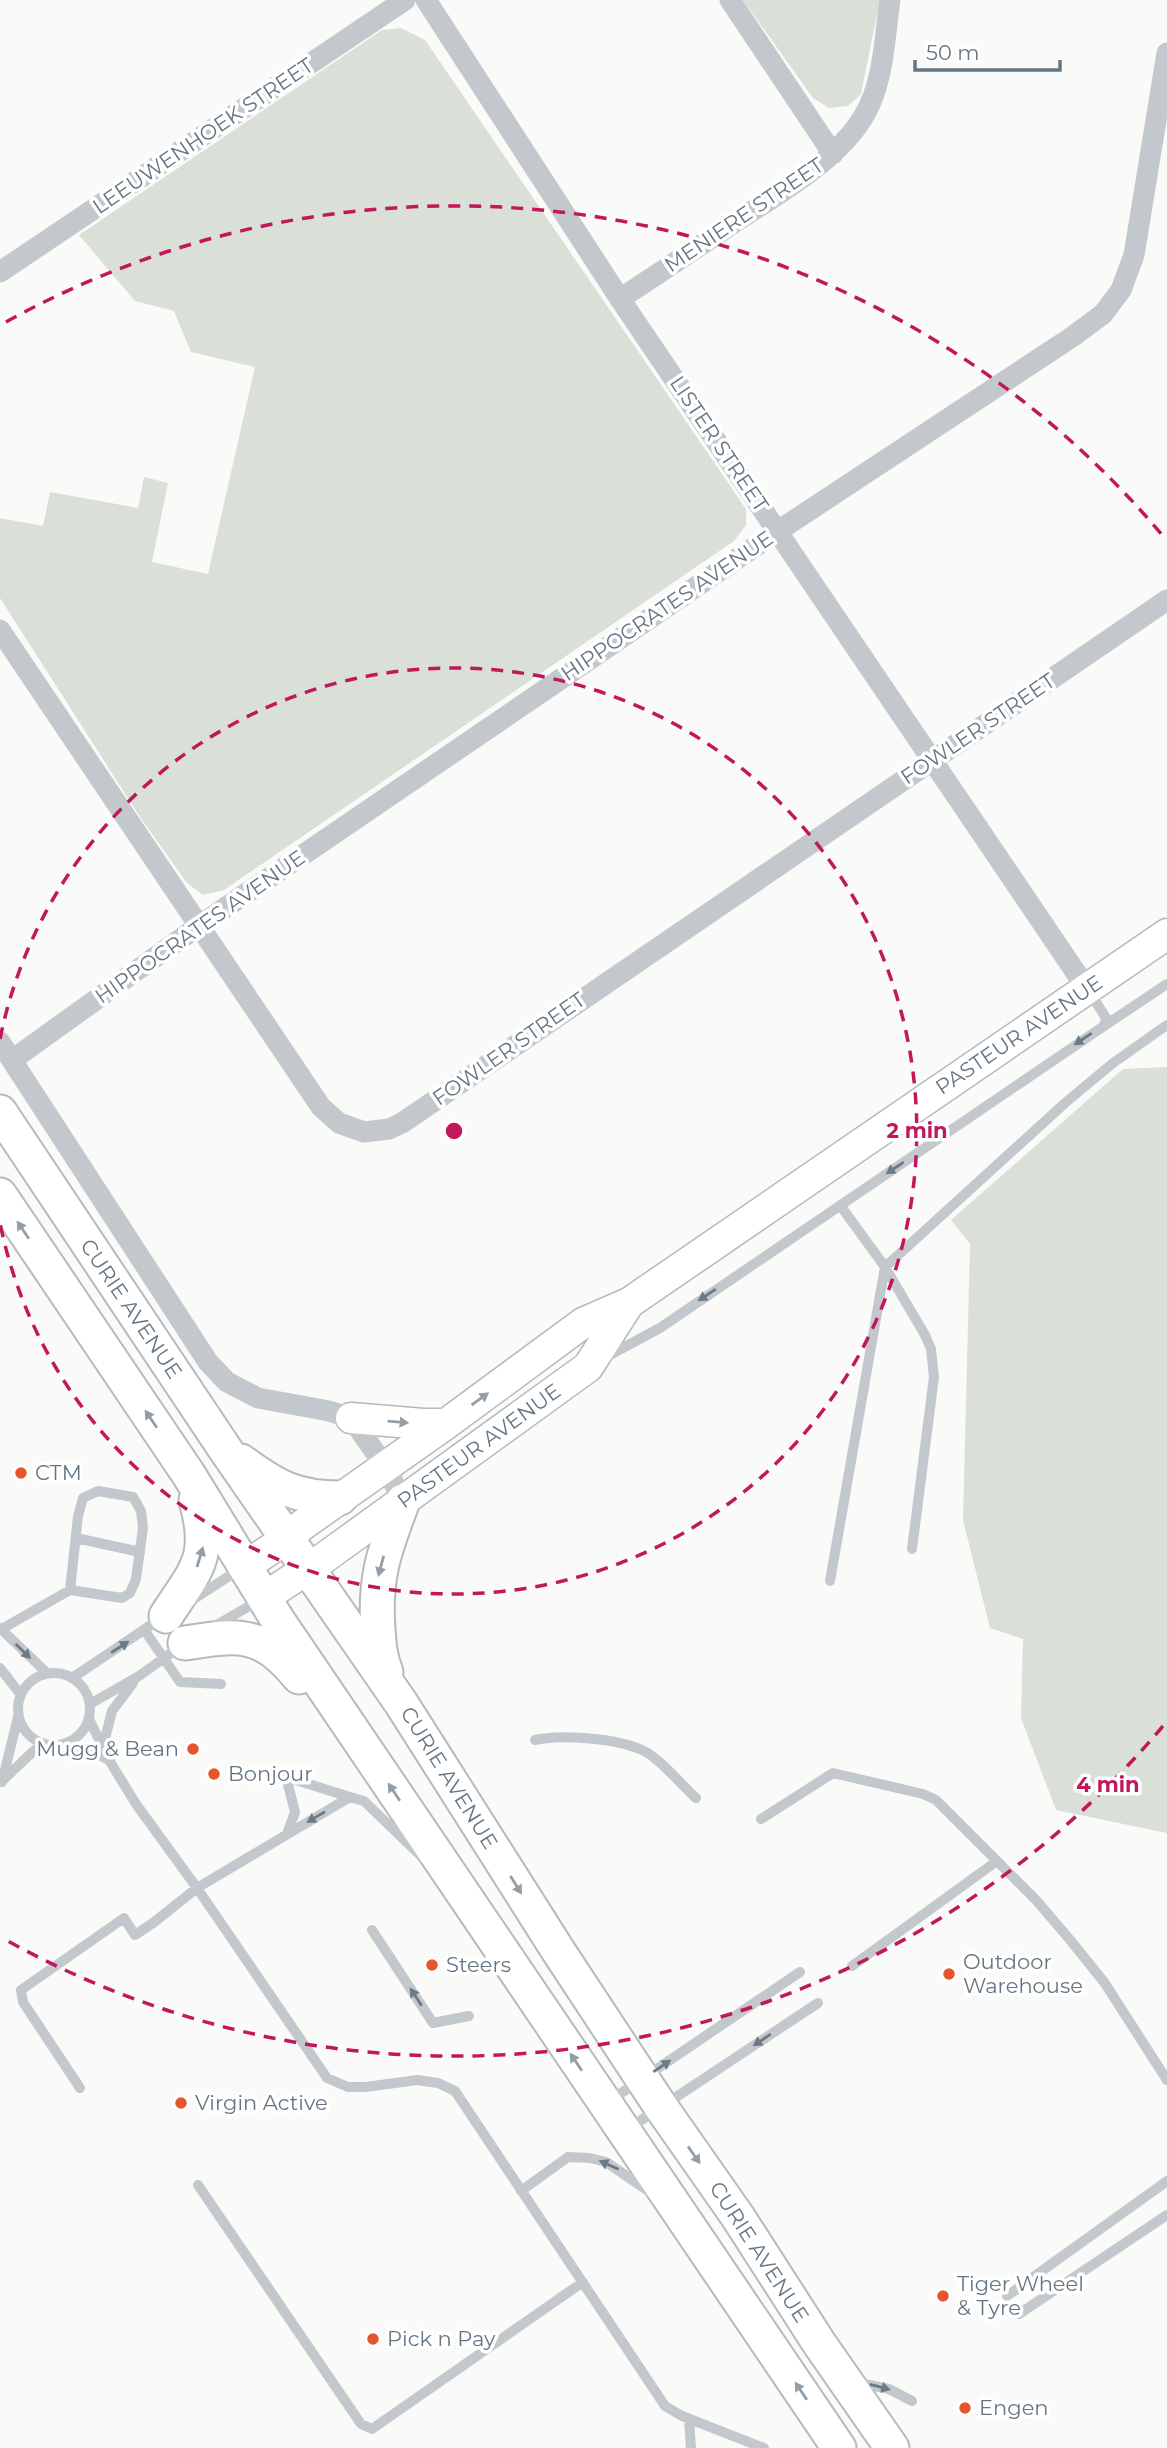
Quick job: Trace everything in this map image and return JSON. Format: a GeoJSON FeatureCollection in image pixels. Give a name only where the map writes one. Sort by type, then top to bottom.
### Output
{"type":"FeatureCollection","features":[{"type":"Feature","properties":{"kind":"main road","name":"CURIE AVENUE"},"geometry":{"type":"LineString","coordinates":[[0,1112],[225,1449],[401,1703],[661,2108],[738,2217],[892,2448]]}},
{"type":"Feature","properties":{"kind":"main road","name":"CURIE AVENUE"},"geometry":{"type":"LineString","coordinates":[[0,1195],[189,1475],[277,1619],[839,2448]]}},
{"type":"Feature","properties":{"kind":"main road"},"geometry":{"type":"LineString","coordinates":[[225,1449],[260,1475],[296,1494],[315,1498],[340,1498]]}},
{"type":"Feature","properties":{"kind":"main road"},"geometry":{"type":"LineString","coordinates":[[155,1623],[192,1575],[199,1563],[204,1544],[203,1525],[189,1475]]}},
{"type":"Feature","properties":{"kind":"main road"},"geometry":{"type":"LineString","coordinates":[[401,1703],[383,1664],[376,1603],[380,1567],[403,1501]]}},
{"type":"Feature","properties":{"kind":"main road"},"geometry":{"type":"LineString","coordinates":[[174,1651],[219,1637],[244,1639],[269,1646],[283,1657],[328,1713],[375,1763]]}},
{"type":"Feature","properties":{"kind":"street","name":"LEEUWENHOEK STREET"},"geometry":{"type":"LineString","coordinates":[[0,272],[405,0]]}},
{"type":"Feature","properties":{"kind":"street","name":"LISTER STREET"},"geometry":{"type":"LineString","coordinates":[[426,0],[620,299],[1087,989]]}},
{"type":"Feature","properties":{"kind":"street"},"geometry":{"type":"LineString","coordinates":[[730,0],[832,154]]}},
{"type":"Feature","properties":{"kind":"street","name":"MENIERE STREET"},"geometry":{"type":"LineString","coordinates":[[620,299],[800,179],[832,154],[860,122],[870,104],[882,57],[890,0]]}},
{"type":"Feature","properties":{"kind":"street","name":"HIPPOCRATES AVENUE"},"geometry":{"type":"LineString","coordinates":[[12,1060],[200,925],[778,531],[1103,314],[1121,290],[1134,255],[1162,118],[1167,53]]}},
{"type":"Feature","properties":{"kind":"street","name":"FOWLER STREET"},"geometry":{"type":"LineString","coordinates":[[0,630],[328,1115],[339,1124],[364,1132],[389,1129],[446,1094],[594,989],[1167,600]]}},
{"type":"Feature","properties":{"kind":"street","name":"PASTEUR AVENUE"},"geometry":{"type":"LineString","coordinates":[[245,1566],[288,1538],[583,1323],[629,1303],[1167,934]]}},
{"type":"Feature","properties":{"kind":"street","name":"CURIE AVENUE"},"geometry":{"type":"LineString","coordinates":[[0,1042],[208,1363],[239,1390],[258,1398],[329,1411],[351,1418]]}},
{"type":"Feature","properties":{"kind":"street","name":"PASTEUR AVENUE"},"geometry":{"type":"LineString","coordinates":[[265,1597],[324,1558],[589,1367],[629,1303]]}},
{"type":"Feature","properties":{"kind":"street"},"geometry":{"type":"LineString","coordinates":[[351,1418],[446,1424]]}},
{"type":"Feature","properties":{"kind":"street"},"geometry":{"type":"LineString","coordinates":[[351,1418],[385,1466],[403,1501]]}},
{"type":"Feature","properties":{"kind":"lane"},"geometry":{"type":"LineString","coordinates":[[589,1367],[660,1328],[1167,984]]}},
{"type":"Feature","properties":{"kind":"lane"},"geometry":{"type":"LineString","coordinates":[[1087,989],[1107,1018],[1104,1026]]}},
{"type":"Feature","properties":{"kind":"lane"},"geometry":{"type":"LineString","coordinates":[[830,1581],[885,1267],[1065,1102],[1113,1063],[1167,1025]]}},
{"type":"Feature","properties":{"kind":"lane"},"geometry":{"type":"LineString","coordinates":[[840,1205],[885,1267],[931,1349],[934,1377],[912,1549]]}},
{"type":"Feature","properties":{"kind":"lane"},"geometry":{"type":"LineString","coordinates":[[47,1674],[0,1629],[70,1590],[122,1598],[130,1593],[136,1579],[143,1528],[141,1511],[133,1497],[97,1491],[90,1492],[83,1498],[70,1590]]}},
{"type":"Feature","properties":{"kind":"lane"},"geometry":{"type":"LineString","coordinates":[[76,1538],[140,1552]]}},
{"type":"Feature","properties":{"kind":"lane"},"geometry":{"type":"LineString","coordinates":[[72,1678],[245,1566]]}},
{"type":"Feature","properties":{"kind":"lane"},"geometry":{"type":"LineString","coordinates":[[90,1704],[265,1597]]}},
{"type":"Feature","properties":{"kind":"lane"},"geometry":{"type":"LineString","coordinates":[[155,1623],[174,1651],[180,1682],[221,1684]]}},
{"type":"Feature","properties":{"kind":"lane"},"geometry":{"type":"LineString","coordinates":[[0,1668],[21,1695]]}},
{"type":"Feature","properties":{"kind":"lane"},"geometry":{"type":"LineString","coordinates":[[1,1783],[21,1695],[36,1677],[60,1673],[72,1678],[84,1689],[90,1704],[89,1719],[83,1730],[74,1739],[62,1744]]}},
{"type":"Feature","properties":{"kind":"lane"},"geometry":{"type":"LineString","coordinates":[[103,1748],[113,1711],[139,1676]]}},
{"type":"Feature","properties":{"kind":"lane"},"geometry":{"type":"LineString","coordinates":[[18,1717],[31,1738],[42,1743],[90,1750],[109,1760]]}},
{"type":"Feature","properties":{"kind":"lane"},"geometry":{"type":"LineString","coordinates":[[89,1719],[109,1760],[136,1804],[327,2078],[348,2087],[417,2080],[438,2083],[455,2091],[658,2397],[670,2410],[764,2448]]}},
{"type":"Feature","properties":{"kind":"lane"},"geometry":{"type":"LineString","coordinates":[[535,1740],[567,1735],[640,1749],[651,1755],[696,1798]]}},
{"type":"Feature","properties":{"kind":"lane"},"geometry":{"type":"LineString","coordinates":[[1,1783],[42,1743]]}},
{"type":"Feature","properties":{"kind":"lane"},"geometry":{"type":"LineString","coordinates":[[761,1819],[827,1775],[835,1773],[933,1798],[1036,1900],[1080,1951],[1104,1982],[1167,2080]]}},
{"type":"Feature","properties":{"kind":"lane"},"geometry":{"type":"LineString","coordinates":[[287,1834],[295,1812],[286,1777],[364,1801],[464,1894]]}},
{"type":"Feature","properties":{"kind":"lane"},"geometry":{"type":"LineString","coordinates":[[80,2088],[23,2002],[21,1990],[124,1918],[135,1935],[197,1888],[351,1797]]}},
{"type":"Feature","properties":{"kind":"lane"},"geometry":{"type":"LineString","coordinates":[[852,1966],[997,1861]]}},
{"type":"Feature","properties":{"kind":"lane"},"geometry":{"type":"LineString","coordinates":[[372,1930],[433,2023],[469,2016]]}},
{"type":"Feature","properties":{"kind":"lane"},"geometry":{"type":"LineString","coordinates":[[605,2104],[800,1972]]}},
{"type":"Feature","properties":{"kind":"lane"},"geometry":{"type":"LineString","coordinates":[[625,2132],[818,2003]]}},
{"type":"Feature","properties":{"kind":"lane"},"geometry":{"type":"LineString","coordinates":[[521,2191],[568,2157],[590,2158],[614,2166],[684,2216]]}},
{"type":"Feature","properties":{"kind":"lane"},"geometry":{"type":"LineString","coordinates":[[1007,2296],[1167,2181]]}},
{"type":"Feature","properties":{"kind":"lane"},"geometry":{"type":"LineString","coordinates":[[198,2185],[361,2424],[368,2428],[372,2429],[583,2282]]}},
{"type":"Feature","properties":{"kind":"lane"},"geometry":{"type":"LineString","coordinates":[[1019,2314],[1167,2215]]}},
{"type":"Feature","properties":{"kind":"lane"},"geometry":{"type":"LineString","coordinates":[[846,2381],[878,2385],[912,2401]]}},
{"type":"Feature","properties":{"kind":"lane"},"geometry":{"type":"LineString","coordinates":[[689,2419],[691,2448]]}},
{"type":"Feature","properties":{"kind":"shaded area"},"geometry":{"type":"Polygon","coordinates":[[[743,0],[880,0],[861,94],[848,106],[829,108],[813,98],[743,0]]]}},
{"type":"Feature","properties":{"kind":"shaded area"},"geometry":{"type":"Polygon","coordinates":[[[401,28],[425,40],[746,509],[746,525],[734,541],[224,890],[203,895],[187,883],[140,817],[0,598],[0,518],[43,526],[50,492],[138,508],[144,477],[168,483],[152,562],[208,574],[255,367],[191,352],[174,311],[135,301],[79,235],[382,30],[401,28]]]}},
{"type":"Feature","properties":{"kind":"shaded area"},"geometry":{"type":"Polygon","coordinates":[[[1167,1067],[1167,1833],[1056,1810],[1021,1718],[1023,1639],[990,1628],[963,1520],[970,1244],[951,1220],[1123,1069],[1167,1067]]]}},
{"type":"Feature","properties":{"kind":"place","name":"CTM"},"geometry":{"type":"Point","coordinates":[21,1473]}},
{"type":"Feature","properties":{"kind":"place","name":"Mugg & Bean"},"geometry":{"type":"Point","coordinates":[193,1749]}},
{"type":"Feature","properties":{"kind":"place","name":"Bonjour"},"geometry":{"type":"Point","coordinates":[214,1774]}},
{"type":"Feature","properties":{"kind":"place","name":"Steers"},"geometry":{"type":"Point","coordinates":[432,1965]}},
{"type":"Feature","properties":{"kind":"place","name":"Outdoor Warehouse"},"geometry":{"type":"Point","coordinates":[949,1974]}},
{"type":"Feature","properties":{"kind":"place","name":"Virgin Active"},"geometry":{"type":"Point","coordinates":[181,2103]}},
{"type":"Feature","properties":{"kind":"place","name":"Tiger Wheel & Tyre"},"geometry":{"type":"Point","coordinates":[943,2296]}},
{"type":"Feature","properties":{"kind":"place","name":"Pick n Pay"},"geometry":{"type":"Point","coordinates":[373,2339]}},
{"type":"Feature","properties":{"kind":"place","name":"Engen"},"geometry":{"type":"Point","coordinates":[965,2408]}}]}
